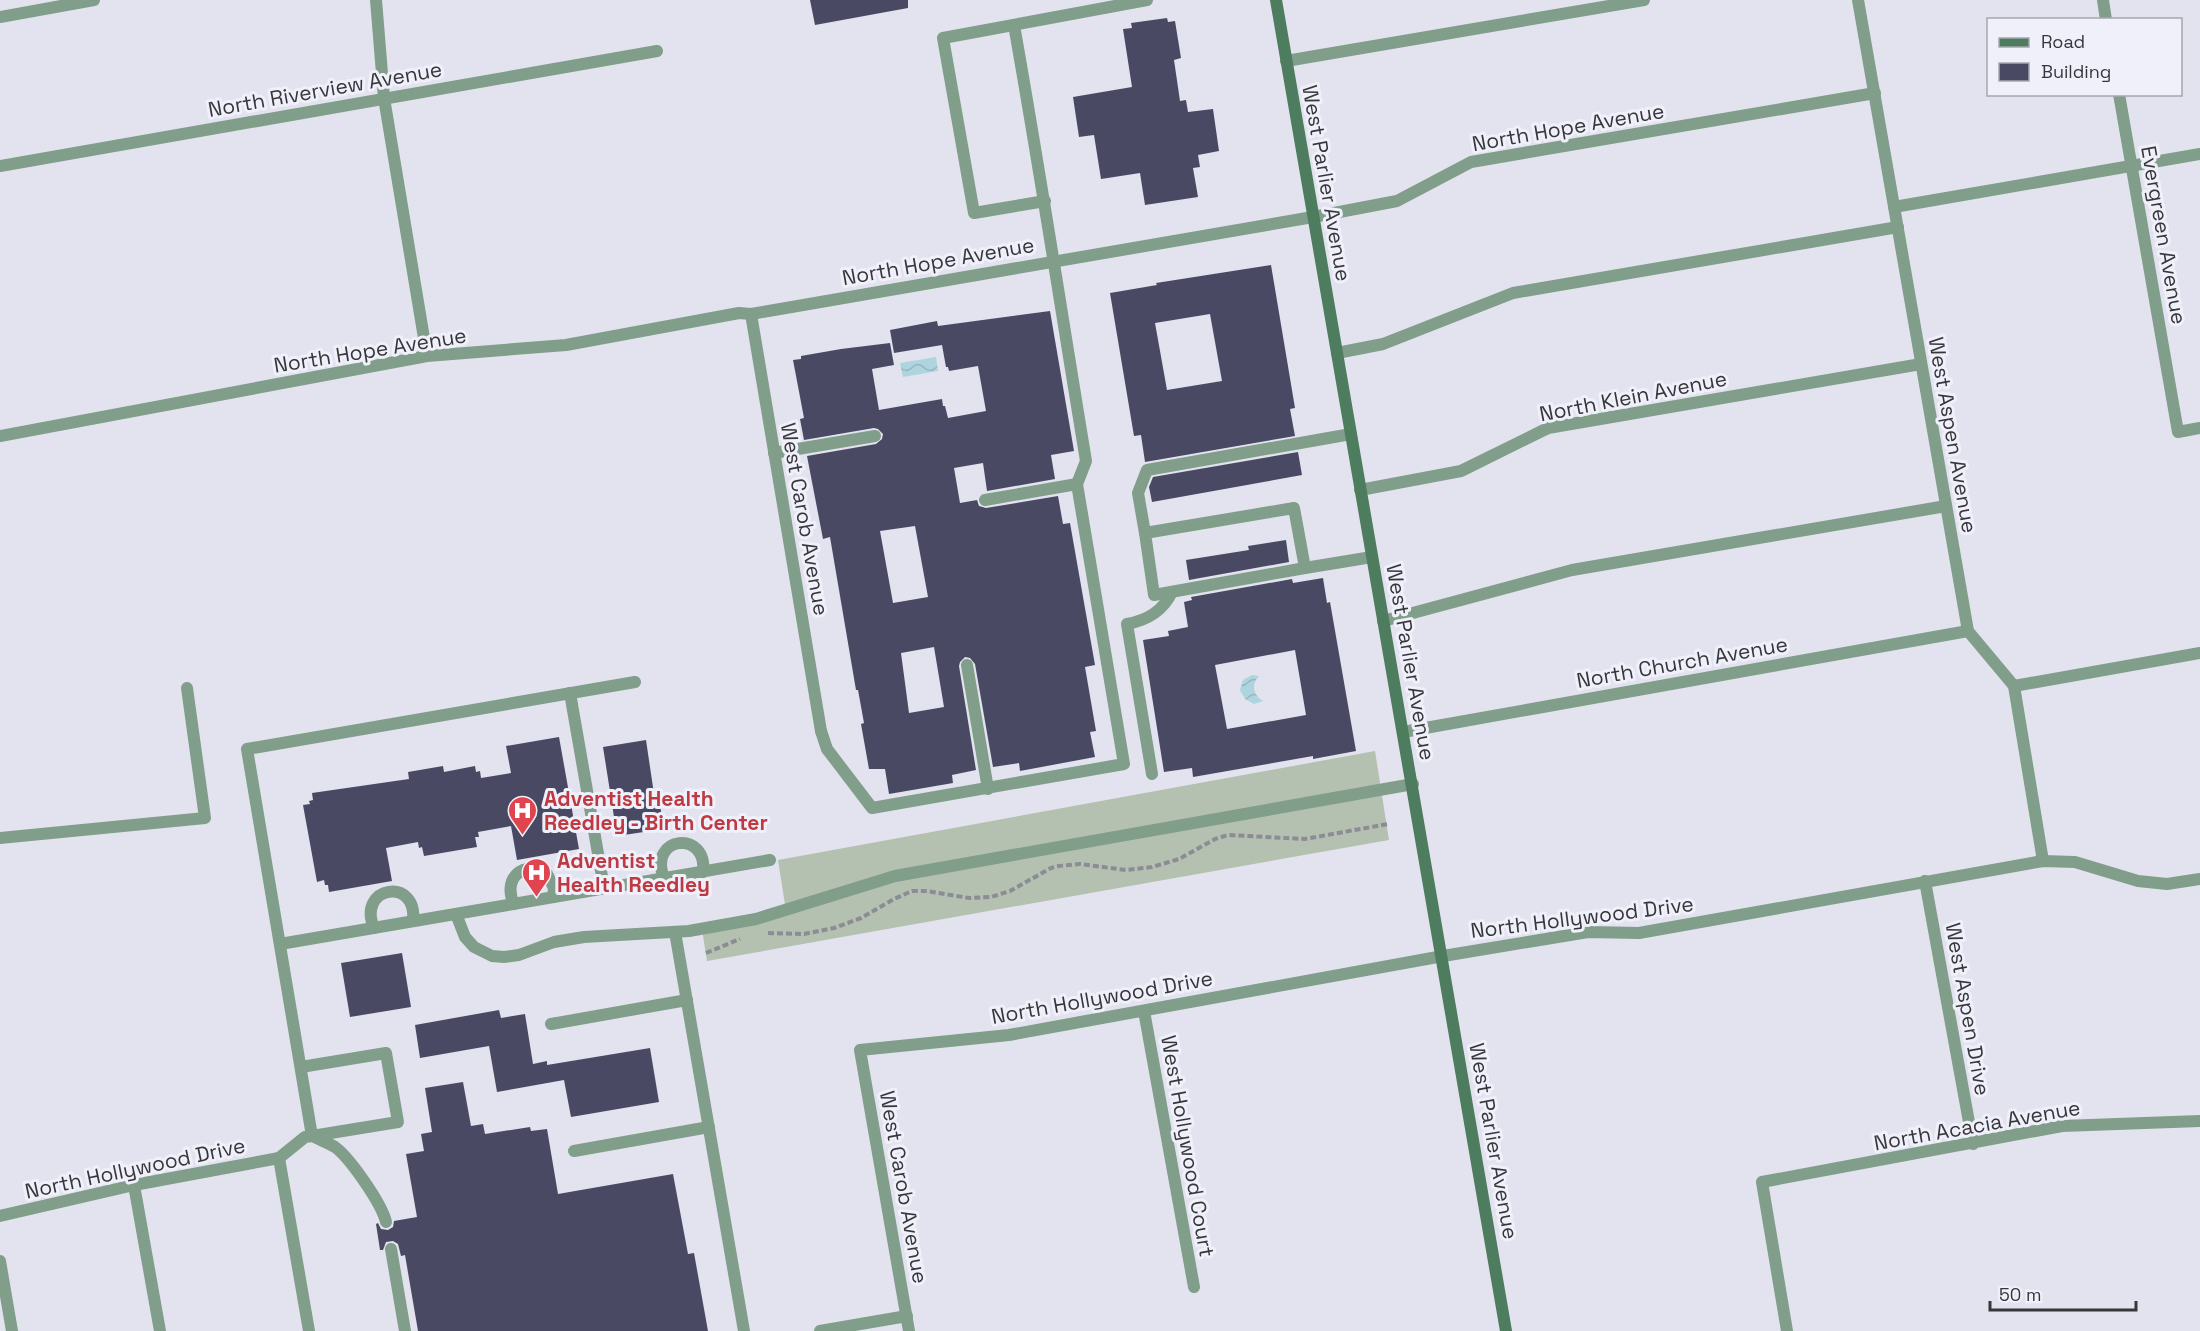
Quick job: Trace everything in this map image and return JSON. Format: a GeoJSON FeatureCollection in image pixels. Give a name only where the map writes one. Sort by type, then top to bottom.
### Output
{"type":"FeatureCollection","features":[{"type":"Feature","properties":{"kind":"street"},"geometry":{"type":"LineString","coordinates":[[0,16],[94,0]]}},
{"type":"Feature","properties":{"kind":"street"},"geometry":{"type":"LineString","coordinates":[[376,0],[384,99],[427,356]]}},
{"type":"Feature","properties":{"kind":"street"},"geometry":{"type":"LineString","coordinates":[[1045,201],[974,213],[943,38],[1147,0]]}},
{"type":"Feature","properties":{"kind":"street","name":"West Parlier Avenue"},"geometry":{"type":"LineString","coordinates":[[1276,0],[1506,1331]]}},
{"type":"Feature","properties":{"kind":"street"},"geometry":{"type":"LineString","coordinates":[[1286,61],[1644,0]]}},
{"type":"Feature","properties":{"kind":"street","name":"West Aspen Avenue"},"geometry":{"type":"LineString","coordinates":[[1858,0],[1968,631],[2014,686]]}},
{"type":"Feature","properties":{"kind":"street"},"geometry":{"type":"LineString","coordinates":[[2103,0],[2106,18]]}},
{"type":"Feature","properties":{"kind":"street"},"geometry":{"type":"LineString","coordinates":[[967,665],[988,789],[1124,764],[1077,484],[1086,461],[1052,261],[1045,201],[1014,26]]}},
{"type":"Feature","properties":{"kind":"street","name":"North Riverview Avenue"},"geometry":{"type":"LineString","coordinates":[[0,166],[657,51]]}},
{"type":"Feature","properties":{"kind":"street","name":"North Hope Avenue"},"geometry":{"type":"LineString","coordinates":[[0,436],[427,356],[566,345],[740,313],[751,315],[1313,217],[1397,201],[1471,162],[1875,93]]}},
{"type":"Feature","properties":{"kind":"street","name":"Evergreen Avenue"},"geometry":{"type":"LineString","coordinates":[[2119,96],[2178,432],[2200,428]]}},
{"type":"Feature","properties":{"kind":"street"},"geometry":{"type":"LineString","coordinates":[[1894,207],[2200,154]]}},
{"type":"Feature","properties":{"kind":"street"},"geometry":{"type":"LineString","coordinates":[[1337,353],[1383,344],[1513,293],[1898,227]]}},
{"type":"Feature","properties":{"kind":"street","name":"West Carob Avenue"},"geometry":{"type":"LineString","coordinates":[[751,315],[821,731],[827,749],[872,808],[988,789]]}},
{"type":"Feature","properties":{"kind":"street","name":"North Klein Avenue"},"geometry":{"type":"LineString","coordinates":[[1360,490],[1461,471],[1548,428],[1921,363]]}},
{"type":"Feature","properties":{"kind":"street"},"geometry":{"type":"LineString","coordinates":[[1157,613],[1138,493],[1147,470],[1351,434]]}},
{"type":"Feature","properties":{"kind":"street"},"geometry":{"type":"LineString","coordinates":[[774,453],[875,436]]}},
{"type":"Feature","properties":{"kind":"street"},"geometry":{"type":"LineString","coordinates":[[985,500],[1077,484]]}},
{"type":"Feature","properties":{"kind":"street"},"geometry":{"type":"LineString","coordinates":[[1383,621],[1572,570],[1946,506]]}},
{"type":"Feature","properties":{"kind":"street"},"geometry":{"type":"LineString","coordinates":[[1145,533],[1294,508],[1305,568]]}},
{"type":"Feature","properties":{"kind":"street"},"geometry":{"type":"LineString","coordinates":[[1154,595],[1372,557]]}},
{"type":"Feature","properties":{"kind":"street"},"geometry":{"type":"LineString","coordinates":[[1152,774],[1127,624],[1144,620],[1157,613],[1172,592]]}},
{"type":"Feature","properties":{"kind":"street","name":"North Church Avenue"},"geometry":{"type":"LineString","coordinates":[[1403,732],[1968,631]]}},
{"type":"Feature","properties":{"kind":"street"},"geometry":{"type":"LineString","coordinates":[[2043,861],[2014,686],[2200,653]]}},
{"type":"Feature","properties":{"kind":"street"},"geometry":{"type":"LineString","coordinates":[[312,1136],[247,749],[635,682]]}},
{"type":"Feature","properties":{"kind":"street"},"geometry":{"type":"LineString","coordinates":[[0,838],[205,818],[187,688]]}},
{"type":"Feature","properties":{"kind":"street"},"geometry":{"type":"LineString","coordinates":[[570,693],[604,888]]}},
{"type":"Feature","properties":{"kind":"street"},"geometry":{"type":"LineString","coordinates":[[456,914],[465,937],[474,947],[492,956],[519,954],[554,942],[584,937],[675,932],[756,918],[821,901],[895,876],[1413,784]]}},
{"type":"Feature","properties":{"kind":"street"},"geometry":{"type":"LineString","coordinates":[[664,878],[660,870],[660,860],[663,853],[675,843],[683,842],[697,848],[704,862],[703,872]]}},
{"type":"Feature","properties":{"kind":"street"},"geometry":{"type":"LineString","coordinates":[[280,944],[770,860]]}},
{"type":"Feature","properties":{"kind":"street","name":"North Hollywood Drive"},"geometry":{"type":"LineString","coordinates":[[861,1050],[1009,1035],[1443,956],[1588,932],[1639,933],[2043,861],[2075,862],[2138,881],[2167,884],[2200,879]]}},
{"type":"Feature","properties":{"kind":"street"},"geometry":{"type":"LineString","coordinates":[[514,904],[510,895],[510,886],[513,878],[525,869],[533,868],[547,874],[554,888],[553,897]]}},
{"type":"Feature","properties":{"kind":"street","name":"West Aspen Drive"},"geometry":{"type":"LineString","coordinates":[[1925,881],[1973,1144]]}},
{"type":"Feature","properties":{"kind":"street"},"geometry":{"type":"LineString","coordinates":[[374,928],[370,918],[370,909],[379,896],[386,892],[393,891],[407,897],[414,911],[413,921]]}},
{"type":"Feature","properties":{"kind":"street"},"geometry":{"type":"LineString","coordinates":[[675,932],[744,1331]]}},
{"type":"Feature","properties":{"kind":"street"},"geometry":{"type":"LineString","coordinates":[[551,1024],[687,1000]]}},
{"type":"Feature","properties":{"kind":"street","name":"West Hollywood Court"},"geometry":{"type":"LineString","coordinates":[[1144,1011],[1194,1287]]}},
{"type":"Feature","properties":{"kind":"street","name":"West Carob Avenue"},"geometry":{"type":"LineString","coordinates":[[861,1050],[909,1331]]}},
{"type":"Feature","properties":{"kind":"street"},"geometry":{"type":"LineString","coordinates":[[301,1067],[386,1053],[398,1122],[305,1137],[279,1158],[309,1331]]}},
{"type":"Feature","properties":{"kind":"street","name":"North Acacia Avenue"},"geometry":{"type":"LineString","coordinates":[[1786,1331],[1762,1182],[2062,1126],[2200,1121]]}},
{"type":"Feature","properties":{"kind":"street"},"geometry":{"type":"LineString","coordinates":[[574,1151],[709,1127]]}},
{"type":"Feature","properties":{"kind":"street"},"geometry":{"type":"LineString","coordinates":[[312,1136],[345,1156],[375,1198],[386,1222]]}},
{"type":"Feature","properties":{"kind":"street","name":"North Hollywood Drive"},"geometry":{"type":"LineString","coordinates":[[0,1216],[134,1185],[279,1158]]}},
{"type":"Feature","properties":{"kind":"street"},"geometry":{"type":"LineString","coordinates":[[134,1185],[160,1331]]}},
{"type":"Feature","properties":{"kind":"street"},"geometry":{"type":"LineString","coordinates":[[391,1249],[405,1331]]}},
{"type":"Feature","properties":{"kind":"street"},"geometry":{"type":"LineString","coordinates":[[0,1261],[12,1331]]}},
{"type":"Feature","properties":{"kind":"street"},"geometry":{"type":"LineString","coordinates":[[820,1331],[907,1316]]}},
{"type":"Feature","properties":{"kind":"path"},"geometry":{"type":"LineString","coordinates":[[760,933],[804,934],[834,928],[855,921],[912,891],[927,891],[969,898],[991,897],[1010,891],[1051,868],[1059,866],[1080,864],[1126,870],[1152,867],[1179,859],[1215,839],[1228,835],[1305,839],[1388,824]]}},
{"type":"Feature","properties":{"kind":"path"},"geometry":{"type":"LineString","coordinates":[[706,953],[742,938]]}},
{"type":"Feature","properties":{"kind":"green space"},"geometry":{"type":"Polygon","coordinates":[[[1375,751],[1389,840],[707,961],[702,929],[786,911],[778,860],[1375,751]]]}},
{"type":"Feature","properties":{"kind":"water"},"geometry":{"type":"Polygon","coordinates":[[[936,357],[938,371],[903,377],[900,363],[936,357]]]}},
{"type":"Feature","properties":{"kind":"water"},"geometry":{"type":"Polygon","coordinates":[[[1252,675],[1259,676],[1254,689],[1263,701],[1254,704],[1245,699],[1240,690],[1243,680],[1252,675]]]}},
{"type":"Feature","properties":{"kind":"building"},"geometry":{"type":"Polygon","coordinates":[[[810,0],[908,0],[908,8],[815,25],[810,0]]]}},
{"type":"Feature","properties":{"kind":"building"},"geometry":{"type":"Polygon","coordinates":[[[1167,18],[1168,22],[1175,21],[1181,58],[1174,60],[1180,101],[1186,100],[1188,112],[1213,109],[1219,151],[1198,155],[1200,167],[1193,168],[1198,197],[1145,205],[1140,173],[1101,179],[1094,135],[1079,137],[1073,97],[1132,87],[1123,29],[1132,28],[1131,23],[1167,18]]]}},
{"type":"Feature","properties":{"kind":"building"},"geometry":{"type":"Polygon","coordinates":[[[1271,265],[1295,408],[1290,409],[1295,436],[1145,462],[1141,435],[1134,436],[1110,293],[1157,285],[1156,283],[1271,265]],[[1210,314],[1155,323],[1167,390],[1222,381],[1210,314]]]}},
{"type":"Feature","properties":{"kind":"building"},"geometry":{"type":"Polygon","coordinates":[[[1050,311],[1074,451],[1051,455],[1055,479],[987,491],[983,463],[954,468],[960,503],[977,500],[979,506],[986,508],[1058,496],[1063,524],[1070,523],[1095,665],[1085,667],[1096,731],[1090,732],[1095,757],[1020,771],[1019,763],[993,767],[975,664],[970,658],[965,657],[959,666],[976,770],[952,775],[953,783],[889,794],[885,769],[869,769],[861,724],[864,723],[858,690],[856,690],[830,537],[823,539],[807,456],[876,444],[882,439],[883,434],[874,428],[804,440],[800,419],[804,418],[793,360],[801,359],[801,356],[890,343],[894,365],[872,369],[879,410],[942,399],[948,418],[986,411],[978,366],[949,371],[946,367],[942,345],[894,353],[890,330],[937,321],[938,326],[1050,311]],[[915,526],[880,531],[893,603],[928,597],[915,526]],[[934,647],[901,653],[909,713],[944,707],[934,647]]]}},
{"type":"Feature","properties":{"kind":"building"},"geometry":{"type":"Polygon","coordinates":[[[1298,452],[1302,475],[1152,502],[1149,487],[1153,477],[1298,452]]]}},
{"type":"Feature","properties":{"kind":"building"},"geometry":{"type":"Polygon","coordinates":[[[1286,540],[1289,562],[1189,580],[1186,560],[1249,550],[1248,546],[1286,540]]]}},
{"type":"Feature","properties":{"kind":"building"},"geometry":{"type":"Polygon","coordinates":[[[1323,578],[1327,603],[1330,602],[1356,751],[1313,759],[1313,756],[1193,777],[1192,768],[1164,772],[1143,640],[1169,636],[1168,631],[1188,627],[1184,602],[1192,600],[1191,597],[1292,579],[1293,583],[1323,578]],[[1295,650],[1215,665],[1227,729],[1306,715],[1295,650]]]}},
{"type":"Feature","properties":{"kind":"building"},"geometry":{"type":"Polygon","coordinates":[[[559,737],[579,849],[517,860],[511,826],[478,832],[479,837],[475,837],[477,847],[424,856],[418,842],[386,848],[392,881],[329,892],[324,880],[317,882],[303,805],[310,804],[309,801],[313,800],[312,793],[409,779],[408,772],[443,766],[444,772],[475,766],[476,772],[480,771],[481,778],[511,773],[506,746],[559,737]]]}},
{"type":"Feature","properties":{"kind":"building"},"geometry":{"type":"Polygon","coordinates":[[[646,740],[654,794],[658,793],[664,829],[617,836],[603,747],[646,740]]]}},
{"type":"Feature","properties":{"kind":"building"},"geometry":{"type":"Polygon","coordinates":[[[402,953],[411,1007],[350,1017],[341,963],[402,953]]]}},
{"type":"Feature","properties":{"kind":"building"},"geometry":{"type":"Polygon","coordinates":[[[499,1010],[501,1018],[525,1014],[533,1064],[547,1061],[547,1065],[650,1048],[659,1102],[571,1117],[564,1080],[497,1092],[489,1046],[420,1058],[415,1025],[499,1010]]]}},
{"type":"Feature","properties":{"kind":"building"},"geometry":{"type":"Polygon","coordinates":[[[463,1082],[471,1126],[483,1124],[485,1134],[530,1127],[531,1131],[547,1129],[558,1194],[673,1174],[688,1254],[694,1253],[708,1331],[418,1331],[405,1255],[401,1256],[398,1244],[393,1241],[386,1242],[383,1250],[380,1250],[376,1224],[378,1223],[381,1229],[388,1230],[393,1227],[394,1221],[417,1217],[406,1154],[424,1151],[421,1134],[432,1132],[425,1088],[463,1082]]]}},
{"type":"Feature","properties":{"kind":"place","name":"Adventist Health Reedley - Birth Center"},"geometry":{"type":"Point","coordinates":[523,836]}},
{"type":"Feature","properties":{"kind":"place","name":"Adventist Health Reedley"},"geometry":{"type":"Point","coordinates":[536,898]}}]}
